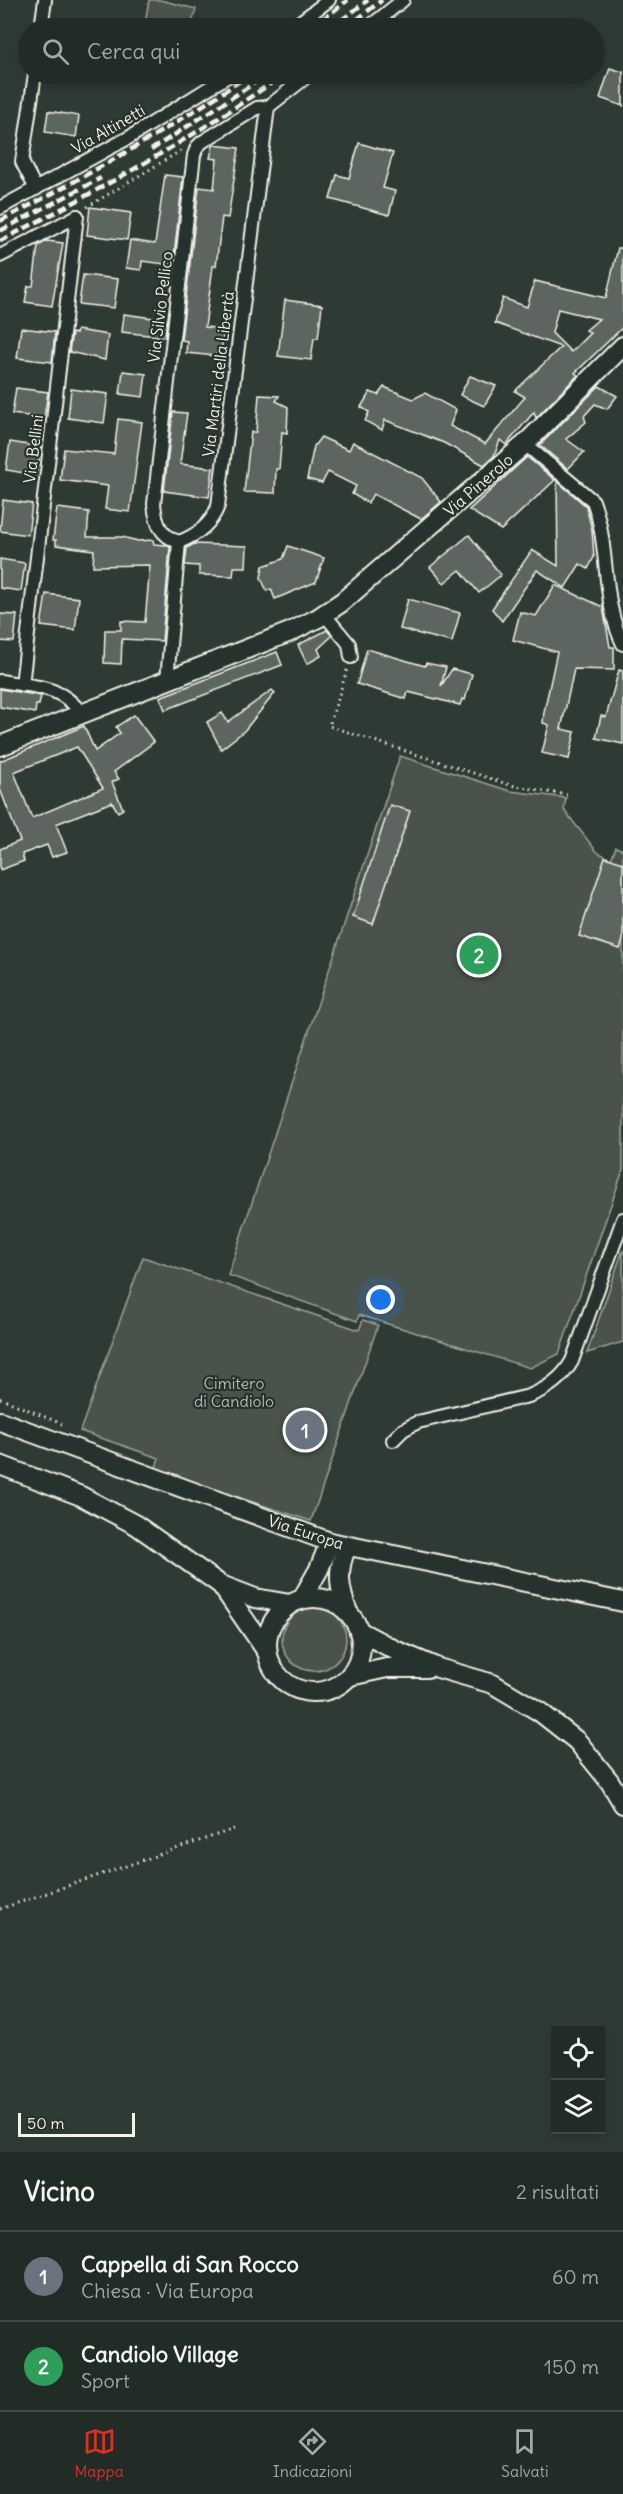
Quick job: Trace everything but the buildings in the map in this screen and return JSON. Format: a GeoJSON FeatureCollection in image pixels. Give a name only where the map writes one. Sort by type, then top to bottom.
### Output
{"type":"FeatureCollection","features":[{"type":"Feature","properties":{"kind":"main road","name":"Via Pinerolo"},"geometry":{"type":"LineString","coordinates":[[0,746],[290,632],[324,614],[351,594],[525,444],[623,346]]}},
{"type":"Feature","properties":{"kind":"main road","name":"Via Europa"},"geometry":{"type":"LineString","coordinates":[[0,1421],[339,1544],[623,1602]]}},
{"type":"Feature","properties":{"kind":"main road"},"geometry":{"type":"LineString","coordinates":[[0,1465],[81,1496],[136,1525],[221,1585],[255,1598],[296,1602],[327,1599],[348,1612]]}},
{"type":"Feature","properties":{"kind":"main road"},"geometry":{"type":"LineString","coordinates":[[339,1544],[341,1595],[359,1631],[362,1647],[358,1663],[350,1676],[337,1686],[322,1692],[306,1692],[290,1686],[271,1666],[267,1652],[267,1638],[271,1624],[279,1613],[296,1602],[339,1544]]}},
{"type":"Feature","properties":{"kind":"main road"},"geometry":{"type":"LineString","coordinates":[[221,1585],[267,1652]]}},
{"type":"Feature","properties":{"kind":"main road"},"geometry":{"type":"LineString","coordinates":[[359,1631],[395,1650],[438,1668],[494,1684],[540,1712],[576,1741],[610,1782],[623,1804]]}},
{"type":"Feature","properties":{"kind":"main road"},"geometry":{"type":"LineString","coordinates":[[350,1676],[387,1668],[438,1668]]}},
{"type":"Feature","properties":{"kind":"street"},"geometry":{"type":"LineString","coordinates":[[42,18],[45,0]]}},
{"type":"Feature","properties":{"kind":"street"},"geometry":{"type":"LineString","coordinates":[[305,18],[329,0]]}},
{"type":"Feature","properties":{"kind":"street"},"geometry":{"type":"LineString","coordinates":[[380,18],[403,0]]}},
{"type":"Feature","properties":{"kind":"street"},"geometry":{"type":"LineString","coordinates":[[33,84],[22,162],[36,189]]}},
{"type":"Feature","properties":{"kind":"street","name":"Via Altinetti"},"geometry":{"type":"LineString","coordinates":[[0,208],[129,137],[215,84]]}},
{"type":"Feature","properties":{"kind":"street"},"geometry":{"type":"LineString","coordinates":[[197,147],[257,108],[268,106],[297,84]]}},
{"type":"Feature","properties":{"kind":"street","name":"Via Martiri della Libertà"},"geometry":{"type":"LineString","coordinates":[[179,542],[194,536],[207,525],[218,506],[268,106]]}},
{"type":"Feature","properties":{"kind":"street","name":"Via Silvio Pellico"},"geometry":{"type":"LineString","coordinates":[[179,542],[168,539],[162,533],[157,524],[154,504],[194,155],[197,147]]}},
{"type":"Feature","properties":{"kind":"street"},"geometry":{"type":"LineString","coordinates":[[0,256],[77,216]]}},
{"type":"Feature","properties":{"kind":"street","name":"Via Bellini"},"geometry":{"type":"LineString","coordinates":[[22,685],[77,216]]}},
{"type":"Feature","properties":{"kind":"street"},"geometry":{"type":"LineString","coordinates":[[525,444],[593,501],[598,513],[604,569],[623,644]]}},
{"type":"Feature","properties":{"kind":"street"},"geometry":{"type":"LineString","coordinates":[[167,680],[179,542]]}},
{"type":"Feature","properties":{"kind":"street"},"geometry":{"type":"LineString","coordinates":[[324,614],[349,644],[351,657]]}},
{"type":"Feature","properties":{"kind":"street"},"geometry":{"type":"LineString","coordinates":[[0,681],[59,692],[72,700],[82,714]]}},
{"type":"Feature","properties":{"kind":"street"},"geometry":{"type":"LineString","coordinates":[[393,1440],[403,1430],[418,1422],[529,1396],[566,1372],[575,1356],[623,1219]]}},
{"type":"Feature","properties":{"kind":"path"},"geometry":{"type":"LineString","coordinates":[[77,216],[84,208],[190,145],[197,147]]}},
{"type":"Feature","properties":{"kind":"path"},"geometry":{"type":"LineString","coordinates":[[351,657],[329,726],[510,785],[567,795]]}},
{"type":"Feature","properties":{"kind":"path"},"geometry":{"type":"LineString","coordinates":[[0,1909],[234,1829]]}},
{"type":"Feature","properties":{"kind":"green space"},"geometry":{"type":"Polygon","coordinates":[[[149,0],[160,0],[196,9],[194,18],[146,18],[149,0]]]}},
{"type":"Feature","properties":{"kind":"green space"},"geometry":{"type":"Polygon","coordinates":[[[400,756],[510,791],[566,798],[564,810],[597,852],[611,859],[616,847],[623,850],[623,1170],[559,1354],[530,1368],[359,1315],[357,1321],[228,1275],[400,756]]]}},
{"type":"Feature","properties":{"kind":"green space"},"geometry":{"type":"Polygon","coordinates":[[[623,1250],[623,1342],[587,1353],[623,1250]]]}},
{"type":"Feature","properties":{"kind":"green space","name":"Cimitero di Candiolo"},"geometry":{"type":"Polygon","coordinates":[[[143,1257],[359,1330],[363,1320],[378,1325],[311,1521],[155,1470],[159,1458],[80,1431],[143,1257]]]}},
{"type":"Feature","properties":{"kind":"green space"},"geometry":{"type":"Polygon","coordinates":[[[314,1607],[332,1612],[337,1616],[341,1621],[346,1639],[341,1657],[337,1662],[332,1666],[314,1671],[296,1666],[291,1662],[287,1657],[282,1639],[287,1621],[291,1616],[296,1612],[314,1607]]]}},
{"type":"Feature","properties":{"kind":"railway"},"geometry":{"type":"LineString","coordinates":[[324,18],[348,0]]}},
{"type":"Feature","properties":{"kind":"railway"},"geometry":{"type":"LineString","coordinates":[[344,18],[368,0]]}},
{"type":"Feature","properties":{"kind":"railway"},"geometry":{"type":"LineString","coordinates":[[359,18],[382,0]]}},
{"type":"Feature","properties":{"kind":"railway"},"geometry":{"type":"LineString","coordinates":[[0,221],[128,151],[235,84]]}},
{"type":"Feature","properties":{"kind":"railway"},"geometry":{"type":"LineString","coordinates":[[151,150],[253,84]]}},
{"type":"Feature","properties":{"kind":"railway"},"geometry":{"type":"LineString","coordinates":[[0,241],[145,163],[270,84]]}},
{"type":"Feature","properties":{"kind":"railway"},"geometry":{"type":"LineString","coordinates":[[0,231],[101,178]]}},
{"type":"Feature","properties":{"kind":"place","name":"Candiolo Village"},"geometry":{"type":"Point","coordinates":[479,955]}},
{"type":"Feature","properties":{"kind":"place","name":"Cappella di San Rocco"},"geometry":{"type":"Point","coordinates":[305,1430]}}]}
